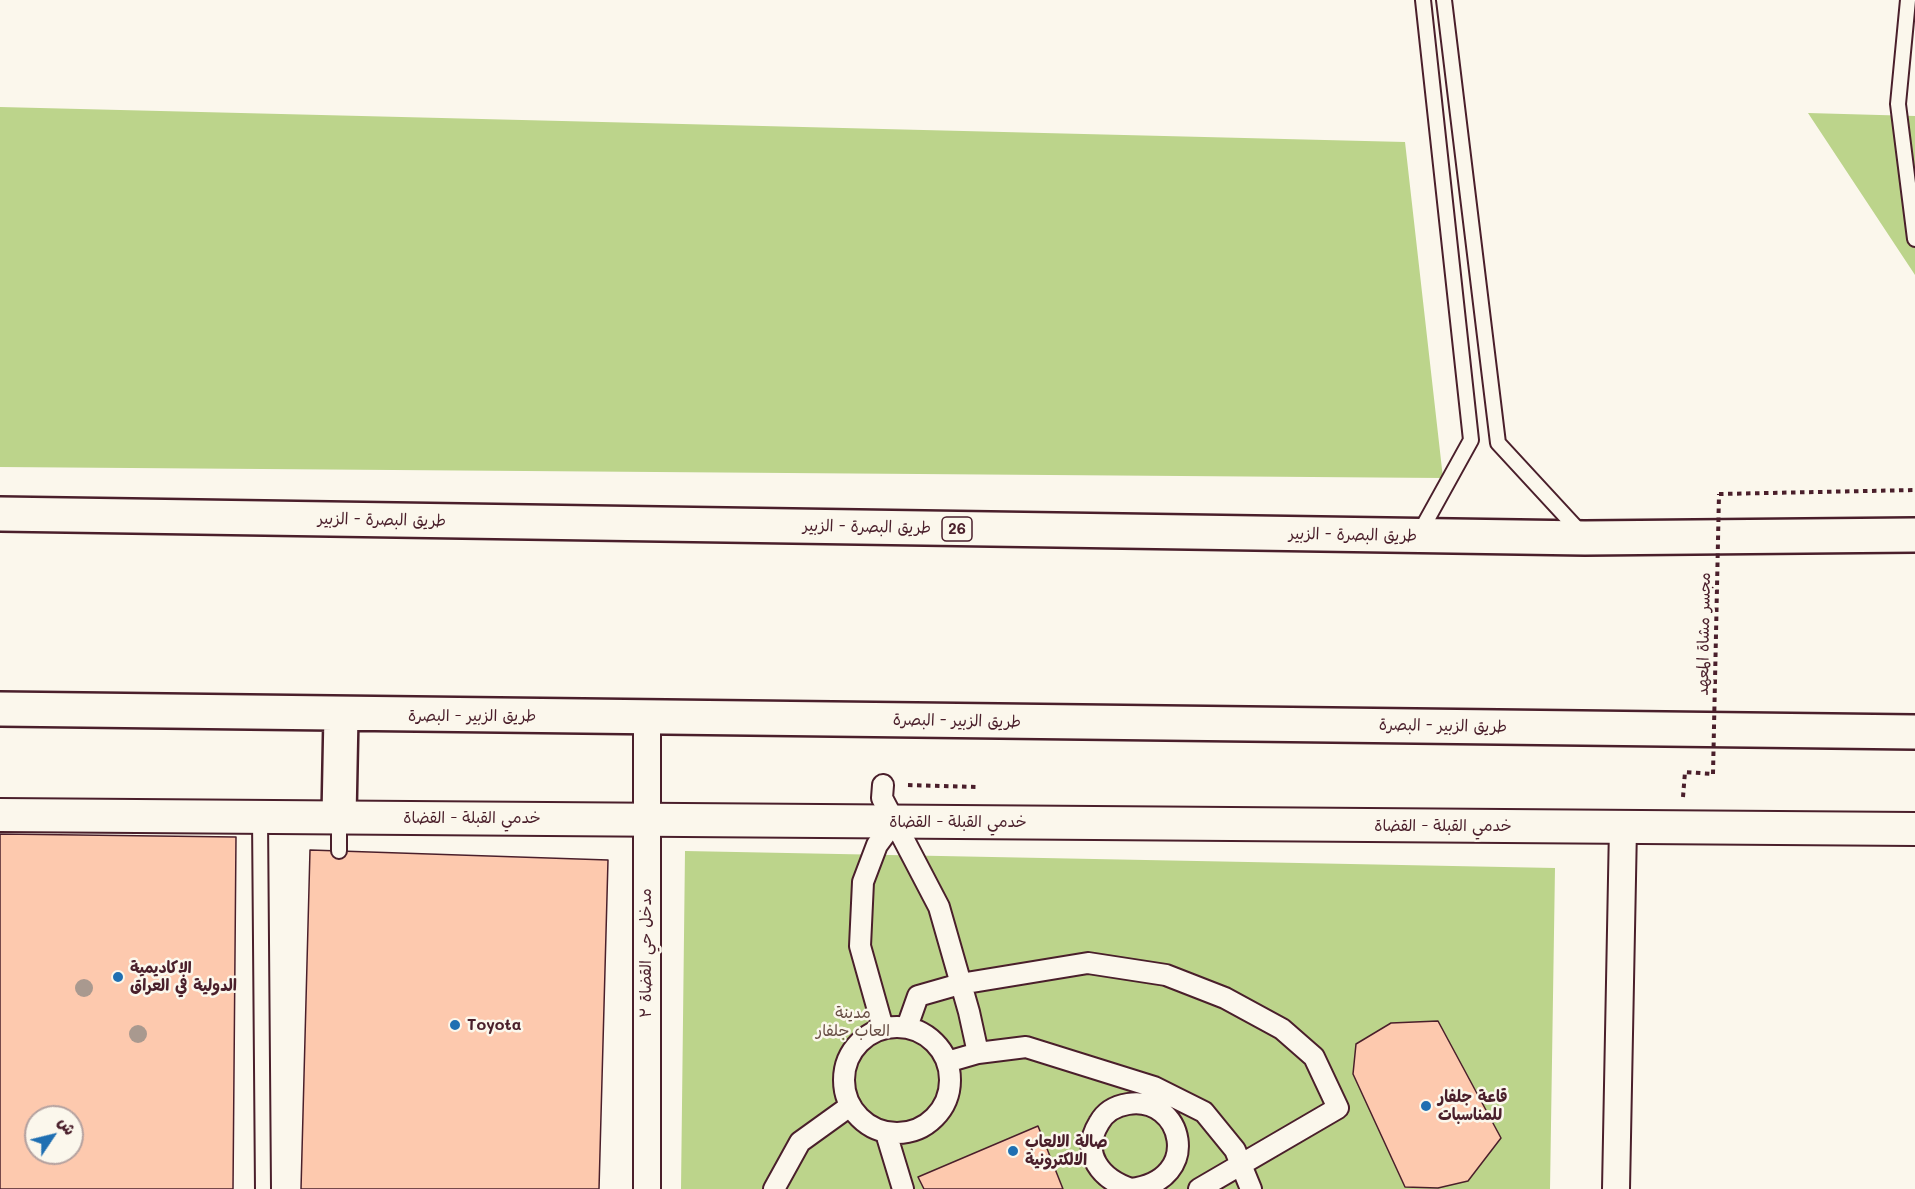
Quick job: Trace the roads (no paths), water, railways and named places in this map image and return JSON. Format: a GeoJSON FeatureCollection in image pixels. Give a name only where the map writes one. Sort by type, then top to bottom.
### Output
{"type":"FeatureCollection","features":[{"type":"Feature","properties":{"kind":"highway","name":"طريق البصرة - الزبير"},"geometry":{"type":"LineString","coordinates":[[0,513],[1585,538],[1915,535]]}},
{"type":"Feature","properties":{"kind":"highway","name":"طريق الزبير - البصرة"},"geometry":{"type":"LineString","coordinates":[[0,709],[342,715],[1915,732]]}},
{"type":"Feature","properties":{"kind":"highway"},"geometry":{"type":"LineString","coordinates":[[339,817],[342,715]]}},
{"type":"Feature","properties":{"kind":"street","name":"مدخل حي القضاة ٣"},"geometry":{"type":"LineString","coordinates":[[647,717],[647,1189]]}},
{"type":"Feature","properties":{"kind":"street"},"geometry":{"type":"LineString","coordinates":[[883,785],[882,798],[939,907],[978,1053]]}},
{"type":"Feature","properties":{"kind":"street","name":"خدمي القبلة - القضاة"},"geometry":{"type":"LineString","coordinates":[[0,815],[1915,829]]}},
{"type":"Feature","properties":{"kind":"street"},"geometry":{"type":"LineString","coordinates":[[883,1028],[860,946],[863,882],[877,845],[894,822]]}},
{"type":"Feature","properties":{"kind":"street"},"geometry":{"type":"LineString","coordinates":[[1616,1189],[1623,827]]}},
{"type":"Feature","properties":{"kind":"street"},"geometry":{"type":"LineString","coordinates":[[907,1027],[918,996],[960,984],[1088,963],[1166,975],[1225,998],[1282,1029],[1314,1057],[1338,1108],[1199,1189]]}},
{"type":"Feature","properties":{"kind":"street"},"geometry":{"type":"LineString","coordinates":[[907,1027],[924,1034],[938,1046],[947,1062],[951,1080],[947,1099],[938,1115],[923,1127],[905,1133],[886,1133],[866,1122],[850,1106],[844,1087],[845,1068],[852,1050],[866,1036],[883,1028],[907,1027]]}},
{"type":"Feature","properties":{"kind":"street"},"geometry":{"type":"LineString","coordinates":[[947,1062],[978,1053],[1026,1047],[1154,1086],[1204,1113],[1236,1150],[1251,1189]]}},
{"type":"Feature","properties":{"kind":"street"},"geometry":{"type":"LineString","coordinates":[[1137,1102],[1156,1108],[1171,1121],[1178,1140],[1176,1159],[1166,1176],[1140,1188],[1113,1183],[1099,1169],[1092,1151],[1093,1132],[1103,1116],[1119,1105],[1137,1102]]}},
{"type":"Feature","properties":{"kind":"street"},"geometry":{"type":"LineString","coordinates":[[774,1189],[800,1142],[850,1106]]}},
{"type":"Feature","properties":{"kind":"street"},"geometry":{"type":"LineString","coordinates":[[886,1133],[903,1189]]}},
{"type":"Feature","properties":{"kind":"lane"},"geometry":{"type":"LineString","coordinates":[[1418,536],[1471,440],[1423,0]]}},
{"type":"Feature","properties":{"kind":"lane"},"geometry":{"type":"LineString","coordinates":[[1444,0],[1498,443],[1585,538]]}},
{"type":"Feature","properties":{"kind":"lane"},"geometry":{"type":"LineString","coordinates":[[1908,0],[1898,104],[1915,239]]}},
{"type":"Feature","properties":{"kind":"lane"},"geometry":{"type":"LineString","coordinates":[[260,817],[263,1189]]}},
{"type":"Feature","properties":{"kind":"lane"},"geometry":{"type":"LineString","coordinates":[[339,817],[339,851]]}},
{"type":"Feature","properties":{"kind":"place","name":"الاكاديمية الدولية في العراق"},"geometry":{"type":"Point","coordinates":[118,977]}},
{"type":"Feature","properties":{"kind":"place","name":"Toyota"},"geometry":{"type":"Point","coordinates":[455,1025]}},
{"type":"Feature","properties":{"kind":"place","name":"قاعة جلفار للمناسبات"},"geometry":{"type":"Point","coordinates":[1426,1106]}},
{"type":"Feature","properties":{"kind":"place","name":"صالة الالعاب الالكترونية"},"geometry":{"type":"Point","coordinates":[1013,1151]}},
{"type":"Feature","properties":{"kind":"park label","name":"مدينة العاب جلفار"},"geometry":{"type":"Point","coordinates":[853,1022]}}]}
